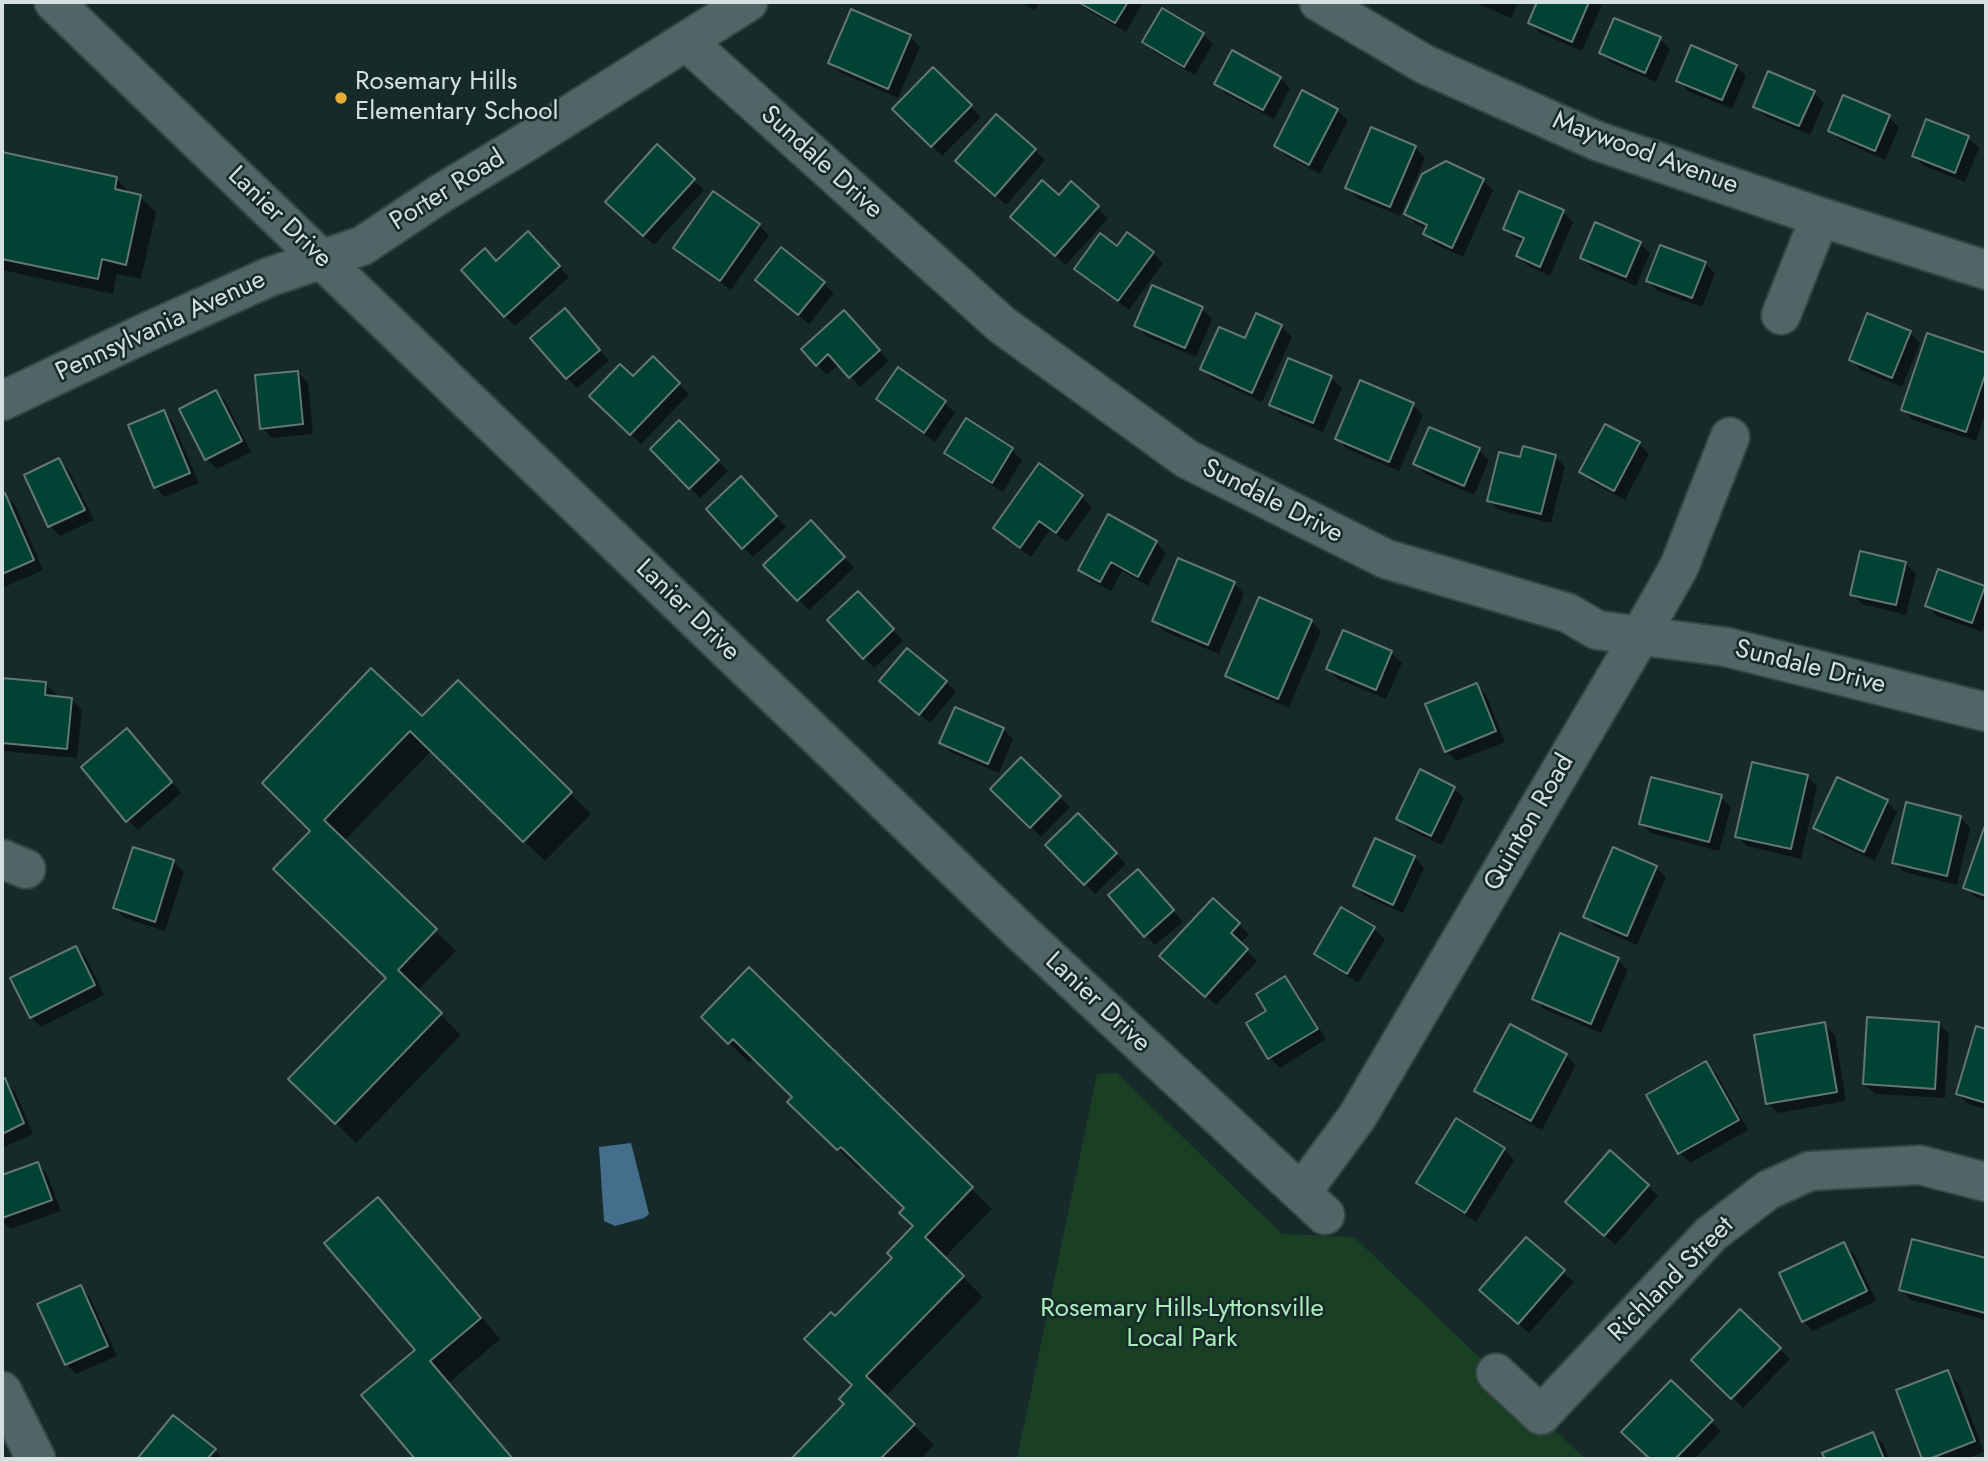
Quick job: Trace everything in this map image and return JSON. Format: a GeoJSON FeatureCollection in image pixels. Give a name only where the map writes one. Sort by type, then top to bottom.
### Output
{"type":"FeatureCollection","features":[{"type":"Feature","properties":{"kind":"street","name":"Lanier Drive"},"geometry":{"type":"LineString","coordinates":[[54,2],[1022,933],[1313,1204]]}},
{"type":"Feature","properties":{"kind":"street","name":"Porter Road"},"geometry":{"type":"LineString","coordinates":[[323,260],[362,246],[440,194],[748,2]]}},
{"type":"Feature","properties":{"kind":"street","name":"Maywood Avenue"},"geometry":{"type":"LineString","coordinates":[[1319,2],[1424,64],[1597,141],[1986,270]]}},
{"type":"Feature","properties":{"kind":"street","name":"Sundale Drive"},"geometry":{"type":"LineString","coordinates":[[685,41],[1002,325],[1187,459],[1386,559],[1568,613],[1597,630],[1726,647],[1986,712]]}},
{"type":"Feature","properties":{"kind":"street"},"geometry":{"type":"LineString","coordinates":[[1781,315],[1821,217]]}},
{"type":"Feature","properties":{"kind":"street","name":"Pennsylvania Avenue"},"geometry":{"type":"LineString","coordinates":[[2,401],[145,332],[269,277],[323,260]]}},
{"type":"Feature","properties":{"kind":"street","name":"Quinton Road"},"geometry":{"type":"LineString","coordinates":[[1313,1204],[1357,1117],[1679,567],[1730,437]]}},
{"type":"Feature","properties":{"kind":"street","name":"Richland Street"},"geometry":{"type":"LineString","coordinates":[[1496,1373],[1541,1415],[1712,1234],[1768,1190],[1810,1171],[1920,1165],[1986,1182]]}},
{"type":"Feature","properties":{"kind":"street"},"geometry":{"type":"LineString","coordinates":[[2,1391],[36,1459]]}},
{"type":"Feature","properties":{"kind":"green space","name":"Rosemary Hills-Lyttonsville Local Park"},"geometry":{"type":"Polygon","coordinates":[[[1117,1073],[1282,1234],[1354,1237],[1585,1459],[1017,1459],[1097,1074],[1117,1073]]]}},
{"type":"Feature","properties":{"kind":"water"},"geometry":{"type":"Polygon","coordinates":[[[631,1143],[649,1214],[644,1218],[615,1226],[604,1221],[599,1147],[631,1143]]]}},
{"type":"Feature","properties":{"kind":"building"},"geometry":{"type":"Polygon","coordinates":[[[1078,2],[1128,2],[1115,23],[1078,2]]]}},
{"type":"Feature","properties":{"kind":"building"},"geometry":{"type":"Polygon","coordinates":[[[1537,2],[1589,2],[1572,42],[1528,23],[1537,2]]]}},
{"type":"Feature","properties":{"kind":"building"},"geometry":{"type":"Polygon","coordinates":[[[1162,8],[1204,33],[1184,67],[1142,42],[1162,8]]]}},
{"type":"Feature","properties":{"kind":"building"},"geometry":{"type":"Polygon","coordinates":[[[851,9],[911,35],[888,89],[828,63],[851,9]]]}},
{"type":"Feature","properties":{"kind":"building"},"geometry":{"type":"Polygon","coordinates":[[[1614,18],[1661,37],[1645,73],[1599,53],[1614,18]]]}},
{"type":"Feature","properties":{"kind":"building"},"geometry":{"type":"Polygon","coordinates":[[[1691,45],[1737,65],[1722,100],[1676,81],[1691,45]]]}},
{"type":"Feature","properties":{"kind":"building"},"geometry":{"type":"Polygon","coordinates":[[[1232,50],[1281,77],[1263,110],[1214,84],[1232,50]]]}},
{"type":"Feature","properties":{"kind":"building"},"geometry":{"type":"Polygon","coordinates":[[[933,67],[972,105],[931,147],[892,109],[933,67]]]}},
{"type":"Feature","properties":{"kind":"building"},"geometry":{"type":"Polygon","coordinates":[[[1768,71],[1815,91],[1799,126],[1753,107],[1768,71]]]}},
{"type":"Feature","properties":{"kind":"building"},"geometry":{"type":"Polygon","coordinates":[[[1302,90],[1338,109],[1309,165],[1274,146],[1302,90]]]}},
{"type":"Feature","properties":{"kind":"building"},"geometry":{"type":"Polygon","coordinates":[[[1843,95],[1890,115],[1875,151],[1828,131],[1843,95]]]}},
{"type":"Feature","properties":{"kind":"building"},"geometry":{"type":"Polygon","coordinates":[[[996,114],[1036,149],[995,196],[955,161],[996,114]]]}},
{"type":"Feature","properties":{"kind":"building"},"geometry":{"type":"Polygon","coordinates":[[[1926,119],[1969,136],[1955,173],[1912,156],[1926,119]]]}},
{"type":"Feature","properties":{"kind":"building"},"geometry":{"type":"Polygon","coordinates":[[[1371,127],[1416,146],[1390,207],[1345,188],[1371,127]]]}},
{"type":"Feature","properties":{"kind":"building"},"geometry":{"type":"Polygon","coordinates":[[[657,144],[695,179],[643,236],[605,202],[657,144]]]}},
{"type":"Feature","properties":{"kind":"building"},"geometry":{"type":"Polygon","coordinates":[[[2,152],[117,177],[115,189],[141,195],[126,265],[102,259],[98,279],[2,259],[2,152]]]}},
{"type":"Feature","properties":{"kind":"building"},"geometry":{"type":"Polygon","coordinates":[[[1446,161],[1484,179],[1452,248],[1423,234],[1427,225],[1404,214],[1422,174],[1446,161]]]}},
{"type":"Feature","properties":{"kind":"building"},"geometry":{"type":"Polygon","coordinates":[[[1042,180],[1059,195],[1071,181],[1099,206],[1055,256],[1010,217],[1042,180]]]}},
{"type":"Feature","properties":{"kind":"building"},"geometry":{"type":"Polygon","coordinates":[[[713,191],[760,224],[720,281],[673,248],[713,191]]]}},
{"type":"Feature","properties":{"kind":"building"},"geometry":{"type":"Polygon","coordinates":[[[1519,191],[1564,210],[1540,267],[1516,256],[1524,238],[1503,229],[1519,191]]]}},
{"type":"Feature","properties":{"kind":"building"},"geometry":{"type":"Polygon","coordinates":[[[1595,222],[1641,242],[1626,277],[1580,258],[1595,222]]]}},
{"type":"Feature","properties":{"kind":"building"},"geometry":{"type":"Polygon","coordinates":[[[528,231],[560,266],[504,317],[461,270],[485,248],[496,261],[528,231]]]}},
{"type":"Feature","properties":{"kind":"building"},"geometry":{"type":"Polygon","coordinates":[[[1127,232],[1154,252],[1118,301],[1074,269],[1100,233],[1117,246],[1127,232]]]}},
{"type":"Feature","properties":{"kind":"building"},"geometry":{"type":"Polygon","coordinates":[[[1660,245],[1706,262],[1692,298],[1646,281],[1660,245]]]}},
{"type":"Feature","properties":{"kind":"building"},"geometry":{"type":"Polygon","coordinates":[[[781,247],[825,282],[798,315],[755,280],[781,247]]]}},
{"type":"Feature","properties":{"kind":"building"},"geometry":{"type":"Polygon","coordinates":[[[1152,285],[1203,307],[1185,348],[1134,326],[1152,285]]]}},
{"type":"Feature","properties":{"kind":"building"},"geometry":{"type":"Polygon","coordinates":[[[565,308],[600,350],[566,379],[530,338],[565,308]]]}},
{"type":"Feature","properties":{"kind":"building"},"geometry":{"type":"Polygon","coordinates":[[[844,310],[880,350],[849,378],[828,354],[816,366],[801,349],[844,310]]]}},
{"type":"Feature","properties":{"kind":"building"},"geometry":{"type":"Polygon","coordinates":[[[1256,313],[1282,325],[1252,393],[1200,369],[1219,327],[1245,338],[1256,313]]]}},
{"type":"Feature","properties":{"kind":"building"},"geometry":{"type":"Polygon","coordinates":[[[1867,313],[1911,331],[1892,378],[1849,360],[1867,313]]]}},
{"type":"Feature","properties":{"kind":"building"},"geometry":{"type":"Polygon","coordinates":[[[1927,333],[1986,353],[1986,372],[1966,432],[1901,410],[1927,333]]]}},
{"type":"Feature","properties":{"kind":"building"},"geometry":{"type":"Polygon","coordinates":[[[653,356],[680,383],[630,435],[589,396],[620,364],[633,376],[653,356]]]}},
{"type":"Feature","properties":{"kind":"building"},"geometry":{"type":"Polygon","coordinates":[[[1288,358],[1332,376],[1313,423],[1269,405],[1288,358]]]}},
{"type":"Feature","properties":{"kind":"building"},"geometry":{"type":"Polygon","coordinates":[[[898,367],[946,401],[924,433],[876,399],[898,367]]]}},
{"type":"Feature","properties":{"kind":"building"},"geometry":{"type":"Polygon","coordinates":[[[298,371],[303,424],[260,429],[255,375],[298,371]]]}},
{"type":"Feature","properties":{"kind":"building"},"geometry":{"type":"Polygon","coordinates":[[[1360,380],[1414,403],[1389,462],[1335,439],[1360,380]]]}},
{"type":"Feature","properties":{"kind":"building"},"geometry":{"type":"Polygon","coordinates":[[[216,390],[242,441],[205,460],[179,409],[216,390]]]}},
{"type":"Feature","properties":{"kind":"building"},"geometry":{"type":"Polygon","coordinates":[[[164,410],[190,473],[154,488],[128,425],[164,410]]]}},
{"type":"Feature","properties":{"kind":"building"},"geometry":{"type":"Polygon","coordinates":[[[966,418],[1013,448],[992,483],[944,453],[966,418]]]}},
{"type":"Feature","properties":{"kind":"building"},"geometry":{"type":"Polygon","coordinates":[[[679,420],[719,460],[689,489],[650,449],[679,420]]]}},
{"type":"Feature","properties":{"kind":"building"},"geometry":{"type":"Polygon","coordinates":[[[1605,424],[1640,442],[1614,491],[1579,472],[1605,424]]]}},
{"type":"Feature","properties":{"kind":"building"},"geometry":{"type":"Polygon","coordinates":[[[1429,427],[1480,448],[1464,486],[1413,464],[1429,427]]]}},
{"type":"Feature","properties":{"kind":"building"},"geometry":{"type":"Polygon","coordinates":[[[1523,446],[1556,455],[1541,514],[1487,501],[1499,452],[1520,457],[1523,446]]]}},
{"type":"Feature","properties":{"kind":"building"},"geometry":{"type":"Polygon","coordinates":[[[59,458],[85,510],[48,527],[24,475],[59,458]]]}},
{"type":"Feature","properties":{"kind":"building"},"geometry":{"type":"Polygon","coordinates":[[[1039,463],[1083,495],[1056,533],[1039,521],[1020,548],[993,528],[1039,463]]]}},
{"type":"Feature","properties":{"kind":"building"},"geometry":{"type":"Polygon","coordinates":[[[741,476],[777,516],[742,549],[706,509],[741,476]]]}},
{"type":"Feature","properties":{"kind":"building"},"geometry":{"type":"Polygon","coordinates":[[[5,493],[34,560],[2,574],[2,494],[5,493]]]}},
{"type":"Feature","properties":{"kind":"building"},"geometry":{"type":"Polygon","coordinates":[[[1108,514],[1157,541],[1138,577],[1111,562],[1100,582],[1078,570],[1108,514]]]}},
{"type":"Feature","properties":{"kind":"building"},"geometry":{"type":"Polygon","coordinates":[[[811,520],[845,557],[797,601],[763,565],[811,520]]]}},
{"type":"Feature","properties":{"kind":"building"},"geometry":{"type":"Polygon","coordinates":[[[1860,551],[1906,562],[1896,605],[1850,595],[1860,551]]]}},
{"type":"Feature","properties":{"kind":"building"},"geometry":{"type":"Polygon","coordinates":[[[1178,558],[1235,582],[1208,645],[1152,621],[1178,558]]]}},
{"type":"Feature","properties":{"kind":"building"},"geometry":{"type":"Polygon","coordinates":[[[1938,569],[1985,586],[1972,623],[1925,606],[1938,569]]]}},
{"type":"Feature","properties":{"kind":"building"},"geometry":{"type":"Polygon","coordinates":[[[858,591],[894,629],[863,659],[827,620],[858,591]]]}},
{"type":"Feature","properties":{"kind":"building"},"geometry":{"type":"Polygon","coordinates":[[[1259,597],[1312,620],[1278,699],[1225,676],[1259,597]]]}},
{"type":"Feature","properties":{"kind":"building"},"geometry":{"type":"Polygon","coordinates":[[[1343,630],[1392,651],[1376,690],[1326,669],[1343,630]]]}},
{"type":"Feature","properties":{"kind":"building"},"geometry":{"type":"Polygon","coordinates":[[[907,648],[947,681],[919,715],[879,681],[907,648]]]}},
{"type":"Feature","properties":{"kind":"building"},"geometry":{"type":"Polygon","coordinates":[[[371,668],[422,716],[458,680],[572,792],[523,842],[410,731],[324,820],[437,929],[398,970],[442,1013],[335,1124],[288,1079],[386,978],[273,869],[310,831],[262,783],[371,668]]]}},
{"type":"Feature","properties":{"kind":"building"},"geometry":{"type":"Polygon","coordinates":[[[2,678],[46,682],[45,695],[72,698],[67,749],[2,743],[2,678]]]}},
{"type":"Feature","properties":{"kind":"building"},"geometry":{"type":"Polygon","coordinates":[[[1477,683],[1496,731],[1445,752],[1425,704],[1477,683]]]}},
{"type":"Feature","properties":{"kind":"building"},"geometry":{"type":"Polygon","coordinates":[[[955,707],[1004,728],[988,764],[939,743],[955,707]]]}},
{"type":"Feature","properties":{"kind":"building"},"geometry":{"type":"Polygon","coordinates":[[[127,728],[172,782],[126,822],[81,767],[127,728]]]}},
{"type":"Feature","properties":{"kind":"building"},"geometry":{"type":"Polygon","coordinates":[[[1021,757],[1061,796],[1030,828],[990,789],[1021,757]]]}},
{"type":"Feature","properties":{"kind":"building"},"geometry":{"type":"Polygon","coordinates":[[[1752,762],[1808,775],[1791,849],[1735,837],[1752,762]]]}},
{"type":"Feature","properties":{"kind":"building"},"geometry":{"type":"Polygon","coordinates":[[[1420,769],[1455,787],[1431,836],[1396,819],[1420,769]]]}},
{"type":"Feature","properties":{"kind":"building"},"geometry":{"type":"Polygon","coordinates":[[[1651,777],[1722,795],[1709,842],[1639,824],[1651,777]]]}},
{"type":"Feature","properties":{"kind":"building"},"geometry":{"type":"Polygon","coordinates":[[[1837,777],[1888,800],[1864,852],[1813,828],[1837,777]]]}},
{"type":"Feature","properties":{"kind":"building"},"geometry":{"type":"Polygon","coordinates":[[[1906,802],[1961,816],[1947,876],[1892,863],[1906,802]]]}},
{"type":"Feature","properties":{"kind":"building"},"geometry":{"type":"Polygon","coordinates":[[[1078,813],[1117,853],[1084,885],[1045,845],[1078,813]]]}},
{"type":"Feature","properties":{"kind":"building"},"geometry":{"type":"Polygon","coordinates":[[[1984,828],[1986,829],[1986,896],[1963,888],[1984,828]]]}},
{"type":"Feature","properties":{"kind":"building"},"geometry":{"type":"Polygon","coordinates":[[[1375,838],[1415,856],[1393,905],[1353,886],[1375,838]]]}},
{"type":"Feature","properties":{"kind":"building"},"geometry":{"type":"Polygon","coordinates":[[[133,847],[174,860],[155,922],[113,908],[133,847]]]}},
{"type":"Feature","properties":{"kind":"building"},"geometry":{"type":"Polygon","coordinates":[[[1613,847],[1657,866],[1627,936],[1583,917],[1613,847]]]}},
{"type":"Feature","properties":{"kind":"building"},"geometry":{"type":"Polygon","coordinates":[[[1138,869],[1174,910],[1144,937],[1108,895],[1138,869]]]}},
{"type":"Feature","properties":{"kind":"building"},"geometry":{"type":"Polygon","coordinates":[[[1213,898],[1240,923],[1231,933],[1248,949],[1205,997],[1159,956],[1213,898]]]}},
{"type":"Feature","properties":{"kind":"building"},"geometry":{"type":"Polygon","coordinates":[[[1341,907],[1375,927],[1347,974],[1314,954],[1341,907]]]}},
{"type":"Feature","properties":{"kind":"building"},"geometry":{"type":"Polygon","coordinates":[[[1560,933],[1619,958],[1591,1024],[1532,999],[1560,933]]]}},
{"type":"Feature","properties":{"kind":"building"},"geometry":{"type":"Polygon","coordinates":[[[76,946],[95,985],[30,1018],[10,978],[76,946]]]}},
{"type":"Feature","properties":{"kind":"building"},"geometry":{"type":"Polygon","coordinates":[[[749,967],[973,1187],[925,1237],[964,1276],[866,1376],[915,1424],[880,1459],[791,1459],[844,1404],[839,1399],[852,1385],[804,1339],[831,1312],[835,1316],[892,1258],[887,1253],[913,1226],[899,1213],[904,1208],[841,1147],[837,1150],[787,1102],[792,1097],[733,1039],[728,1044],[701,1017],[749,967]]]}},
{"type":"Feature","properties":{"kind":"building"},"geometry":{"type":"Polygon","coordinates":[[[1285,976],[1318,1029],[1268,1059],[1246,1023],[1266,1011],[1256,994],[1285,976]]]}},
{"type":"Feature","properties":{"kind":"building"},"geometry":{"type":"Polygon","coordinates":[[[1867,1017],[1939,1022],[1935,1089],[1863,1084],[1867,1017]]]}},
{"type":"Feature","properties":{"kind":"building"},"geometry":{"type":"Polygon","coordinates":[[[1825,1022],[1837,1092],[1766,1104],[1754,1035],[1825,1022]]]}},
{"type":"Feature","properties":{"kind":"building"},"geometry":{"type":"Polygon","coordinates":[[[1510,1024],[1567,1054],[1531,1121],[1474,1091],[1510,1024]]]}},
{"type":"Feature","properties":{"kind":"building"},"geometry":{"type":"Polygon","coordinates":[[[1976,1026],[1986,1029],[1986,1103],[1956,1094],[1976,1026]]]}},
{"type":"Feature","properties":{"kind":"building"},"geometry":{"type":"Polygon","coordinates":[[[1706,1061],[1739,1120],[1678,1154],[1646,1095],[1706,1061]]]}},
{"type":"Feature","properties":{"kind":"building"},"geometry":{"type":"Polygon","coordinates":[[[5,1078],[24,1123],[2,1134],[2,1080],[5,1078]]]}},
{"type":"Feature","properties":{"kind":"building"},"geometry":{"type":"Polygon","coordinates":[[[1456,1118],[1505,1148],[1465,1213],[1416,1183],[1456,1118]]]}},
{"type":"Feature","properties":{"kind":"building"},"geometry":{"type":"Polygon","coordinates":[[[1610,1150],[1649,1185],[1604,1236],[1565,1202],[1610,1150]]]}},
{"type":"Feature","properties":{"kind":"building"},"geometry":{"type":"Polygon","coordinates":[[[38,1162],[52,1200],[2,1218],[2,1175],[38,1162]]]}},
{"type":"Feature","properties":{"kind":"building"},"geometry":{"type":"Polygon","coordinates":[[[378,1197],[481,1318],[430,1361],[513,1459],[415,1459],[361,1395],[415,1350],[324,1243],[378,1197]]]}},
{"type":"Feature","properties":{"kind":"building"},"geometry":{"type":"Polygon","coordinates":[[[1526,1237],[1565,1270],[1518,1324],[1479,1290],[1526,1237]]]}},
{"type":"Feature","properties":{"kind":"building"},"geometry":{"type":"Polygon","coordinates":[[[1912,1239],[1986,1258],[1985,1313],[1899,1290],[1912,1239]]]}},
{"type":"Feature","properties":{"kind":"building"},"geometry":{"type":"Polygon","coordinates":[[[1844,1242],[1867,1291],[1802,1322],[1779,1273],[1844,1242]]]}},
{"type":"Feature","properties":{"kind":"building"},"geometry":{"type":"Polygon","coordinates":[[[81,1285],[108,1346],[65,1365],[37,1304],[81,1285]]]}},
{"type":"Feature","properties":{"kind":"building"},"geometry":{"type":"Polygon","coordinates":[[[1740,1309],[1781,1348],[1731,1399],[1691,1360],[1740,1309]]]}},
{"type":"Feature","properties":{"kind":"building"},"geometry":{"type":"Polygon","coordinates":[[[1948,1370],[1975,1441],[1929,1459],[1922,1459],[1896,1390],[1948,1370]]]}},
{"type":"Feature","properties":{"kind":"building"},"geometry":{"type":"Polygon","coordinates":[[[1671,1380],[1713,1420],[1675,1459],[1650,1459],[1621,1432],[1671,1380]]]}},
{"type":"Feature","properties":{"kind":"building"},"geometry":{"type":"Polygon","coordinates":[[[173,1415],[216,1449],[207,1459],[137,1459],[173,1415]]]}},
{"type":"Feature","properties":{"kind":"building"},"geometry":{"type":"Polygon","coordinates":[[[1873,1432],[1884,1459],[1825,1459],[1822,1453],[1873,1432]]]}},
{"type":"Feature","properties":{"kind":"place","name":"Rosemary Hills Elementary School"},"geometry":{"type":"Point","coordinates":[341,98]}}]}
